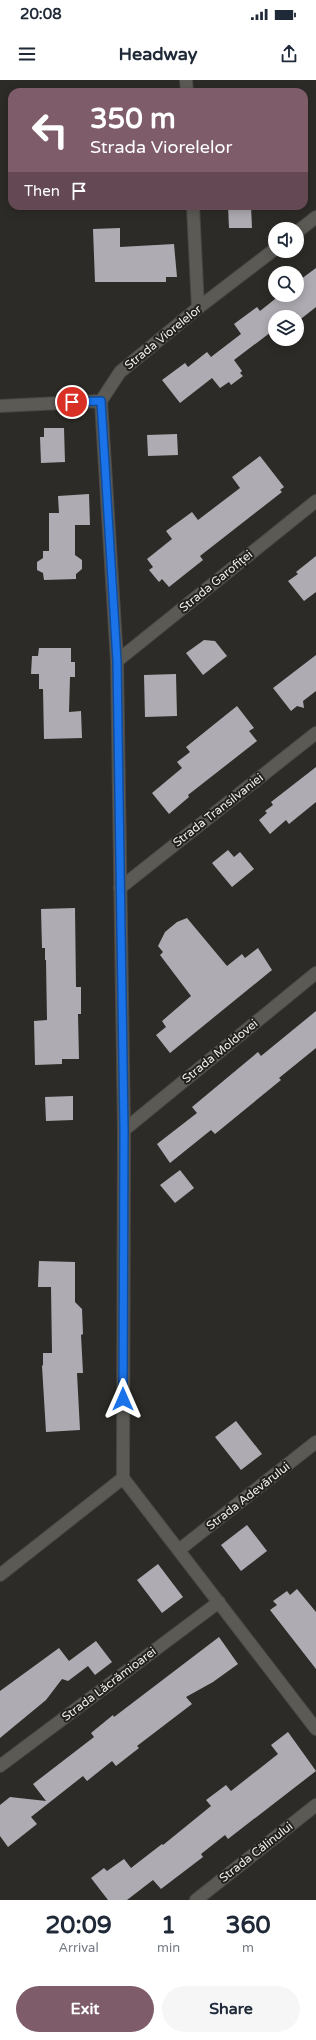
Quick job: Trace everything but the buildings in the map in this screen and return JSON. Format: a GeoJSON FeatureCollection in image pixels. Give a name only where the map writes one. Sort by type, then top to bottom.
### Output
{"type":"FeatureCollection","features":[{"type":"Feature","properties":{"kind":"street"},"geometry":{"type":"LineString","coordinates":[[193,210],[198,308]]}},
{"type":"Feature","properties":{"kind":"street"},"geometry":{"type":"LineString","coordinates":[[304,226],[316,217]]}},
{"type":"Feature","properties":{"kind":"street","name":"Strada Viorelelor"},"geometry":{"type":"LineString","coordinates":[[101,401],[120,372],[198,308],[268,254]]}},
{"type":"Feature","properties":{"kind":"street"},"geometry":{"type":"LineString","coordinates":[[0,406],[101,401],[117,661],[124,1130],[123,1478],[316,1729]]}},
{"type":"Feature","properties":{"kind":"street","name":"Strada Garofiței"},"geometry":{"type":"LineString","coordinates":[[117,661],[316,500]]}},
{"type":"Feature","properties":{"kind":"street","name":"Strada Transilvaniei"},"geometry":{"type":"LineString","coordinates":[[120,888],[316,733]]}},
{"type":"Feature","properties":{"kind":"street","name":"Strada Moldovei"},"geometry":{"type":"LineString","coordinates":[[124,1130],[316,973]]}},
{"type":"Feature","properties":{"kind":"street","name":"Strada Adevărului"},"geometry":{"type":"LineString","coordinates":[[179,1550],[316,1442]]}},
{"type":"Feature","properties":{"kind":"street"},"geometry":{"type":"LineString","coordinates":[[0,1575],[123,1478]]}},
{"type":"Feature","properties":{"kind":"street","name":"Strada Lăcrămioarei"},"geometry":{"type":"LineString","coordinates":[[0,1766],[219,1602]]}},
{"type":"Feature","properties":{"kind":"street","name":"Strada Călinului"},"geometry":{"type":"LineString","coordinates":[[196,1900],[316,1805]]}},
{"type":"Feature","properties":{"kind":"route"},"geometry":{"type":"LineString","coordinates":[[72,402],[101,401],[117,661],[124,1130],[123,1399]]}}]}
